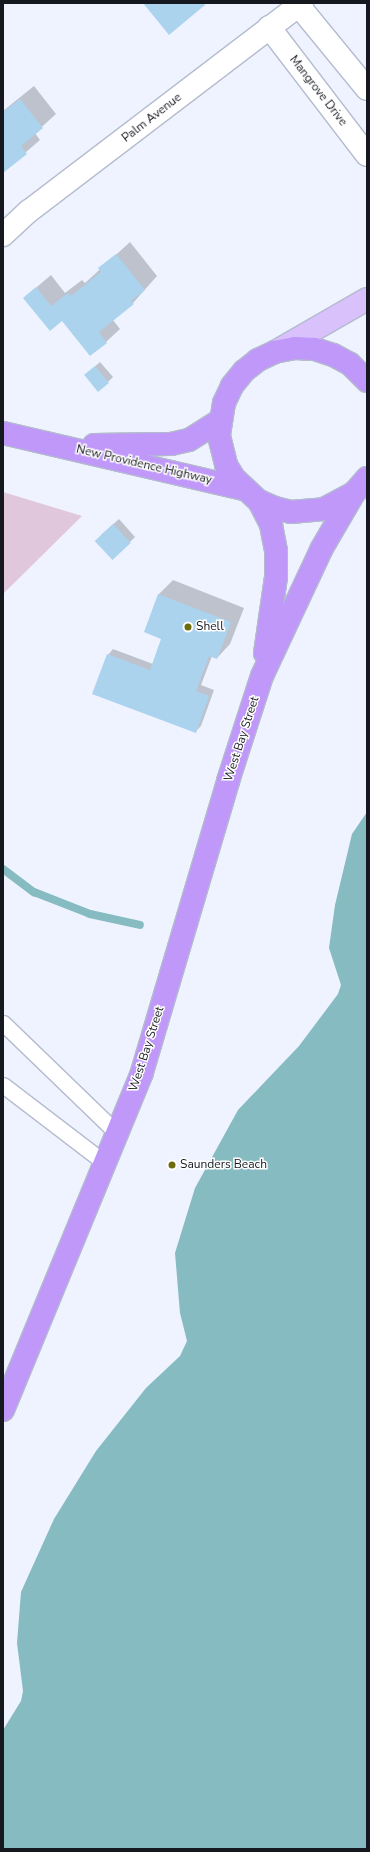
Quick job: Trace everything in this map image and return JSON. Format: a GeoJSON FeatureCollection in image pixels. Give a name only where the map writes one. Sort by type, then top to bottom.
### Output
{"type":"FeatureCollection","features":[{"type":"Feature","properties":{"kind":"highway","name":"West Bay Street"},"geometry":{"type":"LineString","coordinates":[[262,676],[276,577],[276,551],[271,525],[251,495],[226,465],[219,436],[219,421],[232,386],[244,372],[258,360],[275,352],[295,348],[314,349],[333,355],[366,374]]}},
{"type":"Feature","properties":{"kind":"highway","name":"New Providence Highway"},"geometry":{"type":"LineString","coordinates":[[43,442],[171,444],[189,440],[219,421]]}},
{"type":"Feature","properties":{"kind":"highway","name":"New Providence Highway"},"geometry":{"type":"LineString","coordinates":[[3,433],[196,476],[251,495]]}},
{"type":"Feature","properties":{"kind":"highway","name":"West Bay Street"},"geometry":{"type":"LineString","coordinates":[[251,495],[291,512],[308,512],[324,509],[360,486]]}},
{"type":"Feature","properties":{"kind":"highway","name":"West Bay Street"},"geometry":{"type":"LineString","coordinates":[[3,1410],[142,1072],[228,781],[262,676],[322,548],[360,486]]}},
{"type":"Feature","properties":{"kind":"main road","name":"West Bay Street"},"geometry":{"type":"LineString","coordinates":[[275,352],[367,299]]}},
{"type":"Feature","properties":{"kind":"street","name":"Palm Avenue"},"geometry":{"type":"LineString","coordinates":[[3,234],[29,211],[301,4]]}},
{"type":"Feature","properties":{"kind":"street"},"geometry":{"type":"LineString","coordinates":[[301,4],[367,89]]}},
{"type":"Feature","properties":{"kind":"street","name":"Mangrove Drive"},"geometry":{"type":"LineString","coordinates":[[269,27],[367,155]]}},
{"type":"Feature","properties":{"kind":"lane"},"geometry":{"type":"LineString","coordinates":[[3,1023],[117,1133]]}},
{"type":"Feature","properties":{"kind":"lane"},"geometry":{"type":"LineString","coordinates":[[3,1085],[105,1163]]}},
{"type":"Feature","properties":{"kind":"shaded area"},"geometry":{"type":"Polygon","coordinates":[[[3,492],[82,516],[3,594],[3,492]]]}},
{"type":"Feature","properties":{"kind":"water"},"geometry":{"type":"Polygon","coordinates":[[[367,812],[367,1849],[3,1849],[3,1730],[21,1701],[23,1691],[17,1643],[21,1592],[54,1519],[96,1451],[146,1388],[180,1356],[187,1341],[180,1313],[175,1253],[195,1188],[238,1110],[299,1046],[338,994],[341,985],[329,948],[335,905],[352,834],[367,812]]]}},
{"type":"Feature","properties":{"kind":"building"},"geometry":{"type":"Polygon","coordinates":[[[143,3],[204,3],[205,5],[169,35],[143,3]]]}},
{"type":"Feature","properties":{"kind":"building"},"geometry":{"type":"Polygon","coordinates":[[[20,99],[43,128],[21,146],[27,154],[3,173],[3,112],[20,99]]]}},
{"type":"Feature","properties":{"kind":"building"},"geometry":{"type":"Polygon","coordinates":[[[116,254],[145,290],[131,301],[134,304],[99,332],[107,343],[90,356],[62,321],[50,331],[23,298],[36,287],[51,306],[68,293],[71,296],[101,272],[98,268],[116,254]]]}},
{"type":"Feature","properties":{"kind":"building"},"geometry":{"type":"Polygon","coordinates":[[[95,366],[109,383],[98,392],[84,375],[95,366]]]}},
{"type":"Feature","properties":{"kind":"building"},"geometry":{"type":"Polygon","coordinates":[[[113,524],[131,543],[112,560],[95,541],[113,524]]]}},
{"type":"Feature","properties":{"kind":"building","name":"Shell"},"geometry":{"type":"Polygon","coordinates":[[[158,594],[231,622],[217,659],[209,656],[196,691],[209,696],[196,733],[92,694],[107,654],[150,670],[161,639],[144,632],[158,594]]]}},
{"type":"Feature","properties":{"kind":"waterway"},"geometry":{"type":"LineString","coordinates":[[3,869],[34,892],[90,914],[140,925]]}},
{"type":"Feature","properties":{"kind":"place","name":"Shell"},"geometry":{"type":"Point","coordinates":[188,627]}},
{"type":"Feature","properties":{"kind":"place","name":"Saunders Beach"},"geometry":{"type":"Point","coordinates":[172,1165]}}]}
